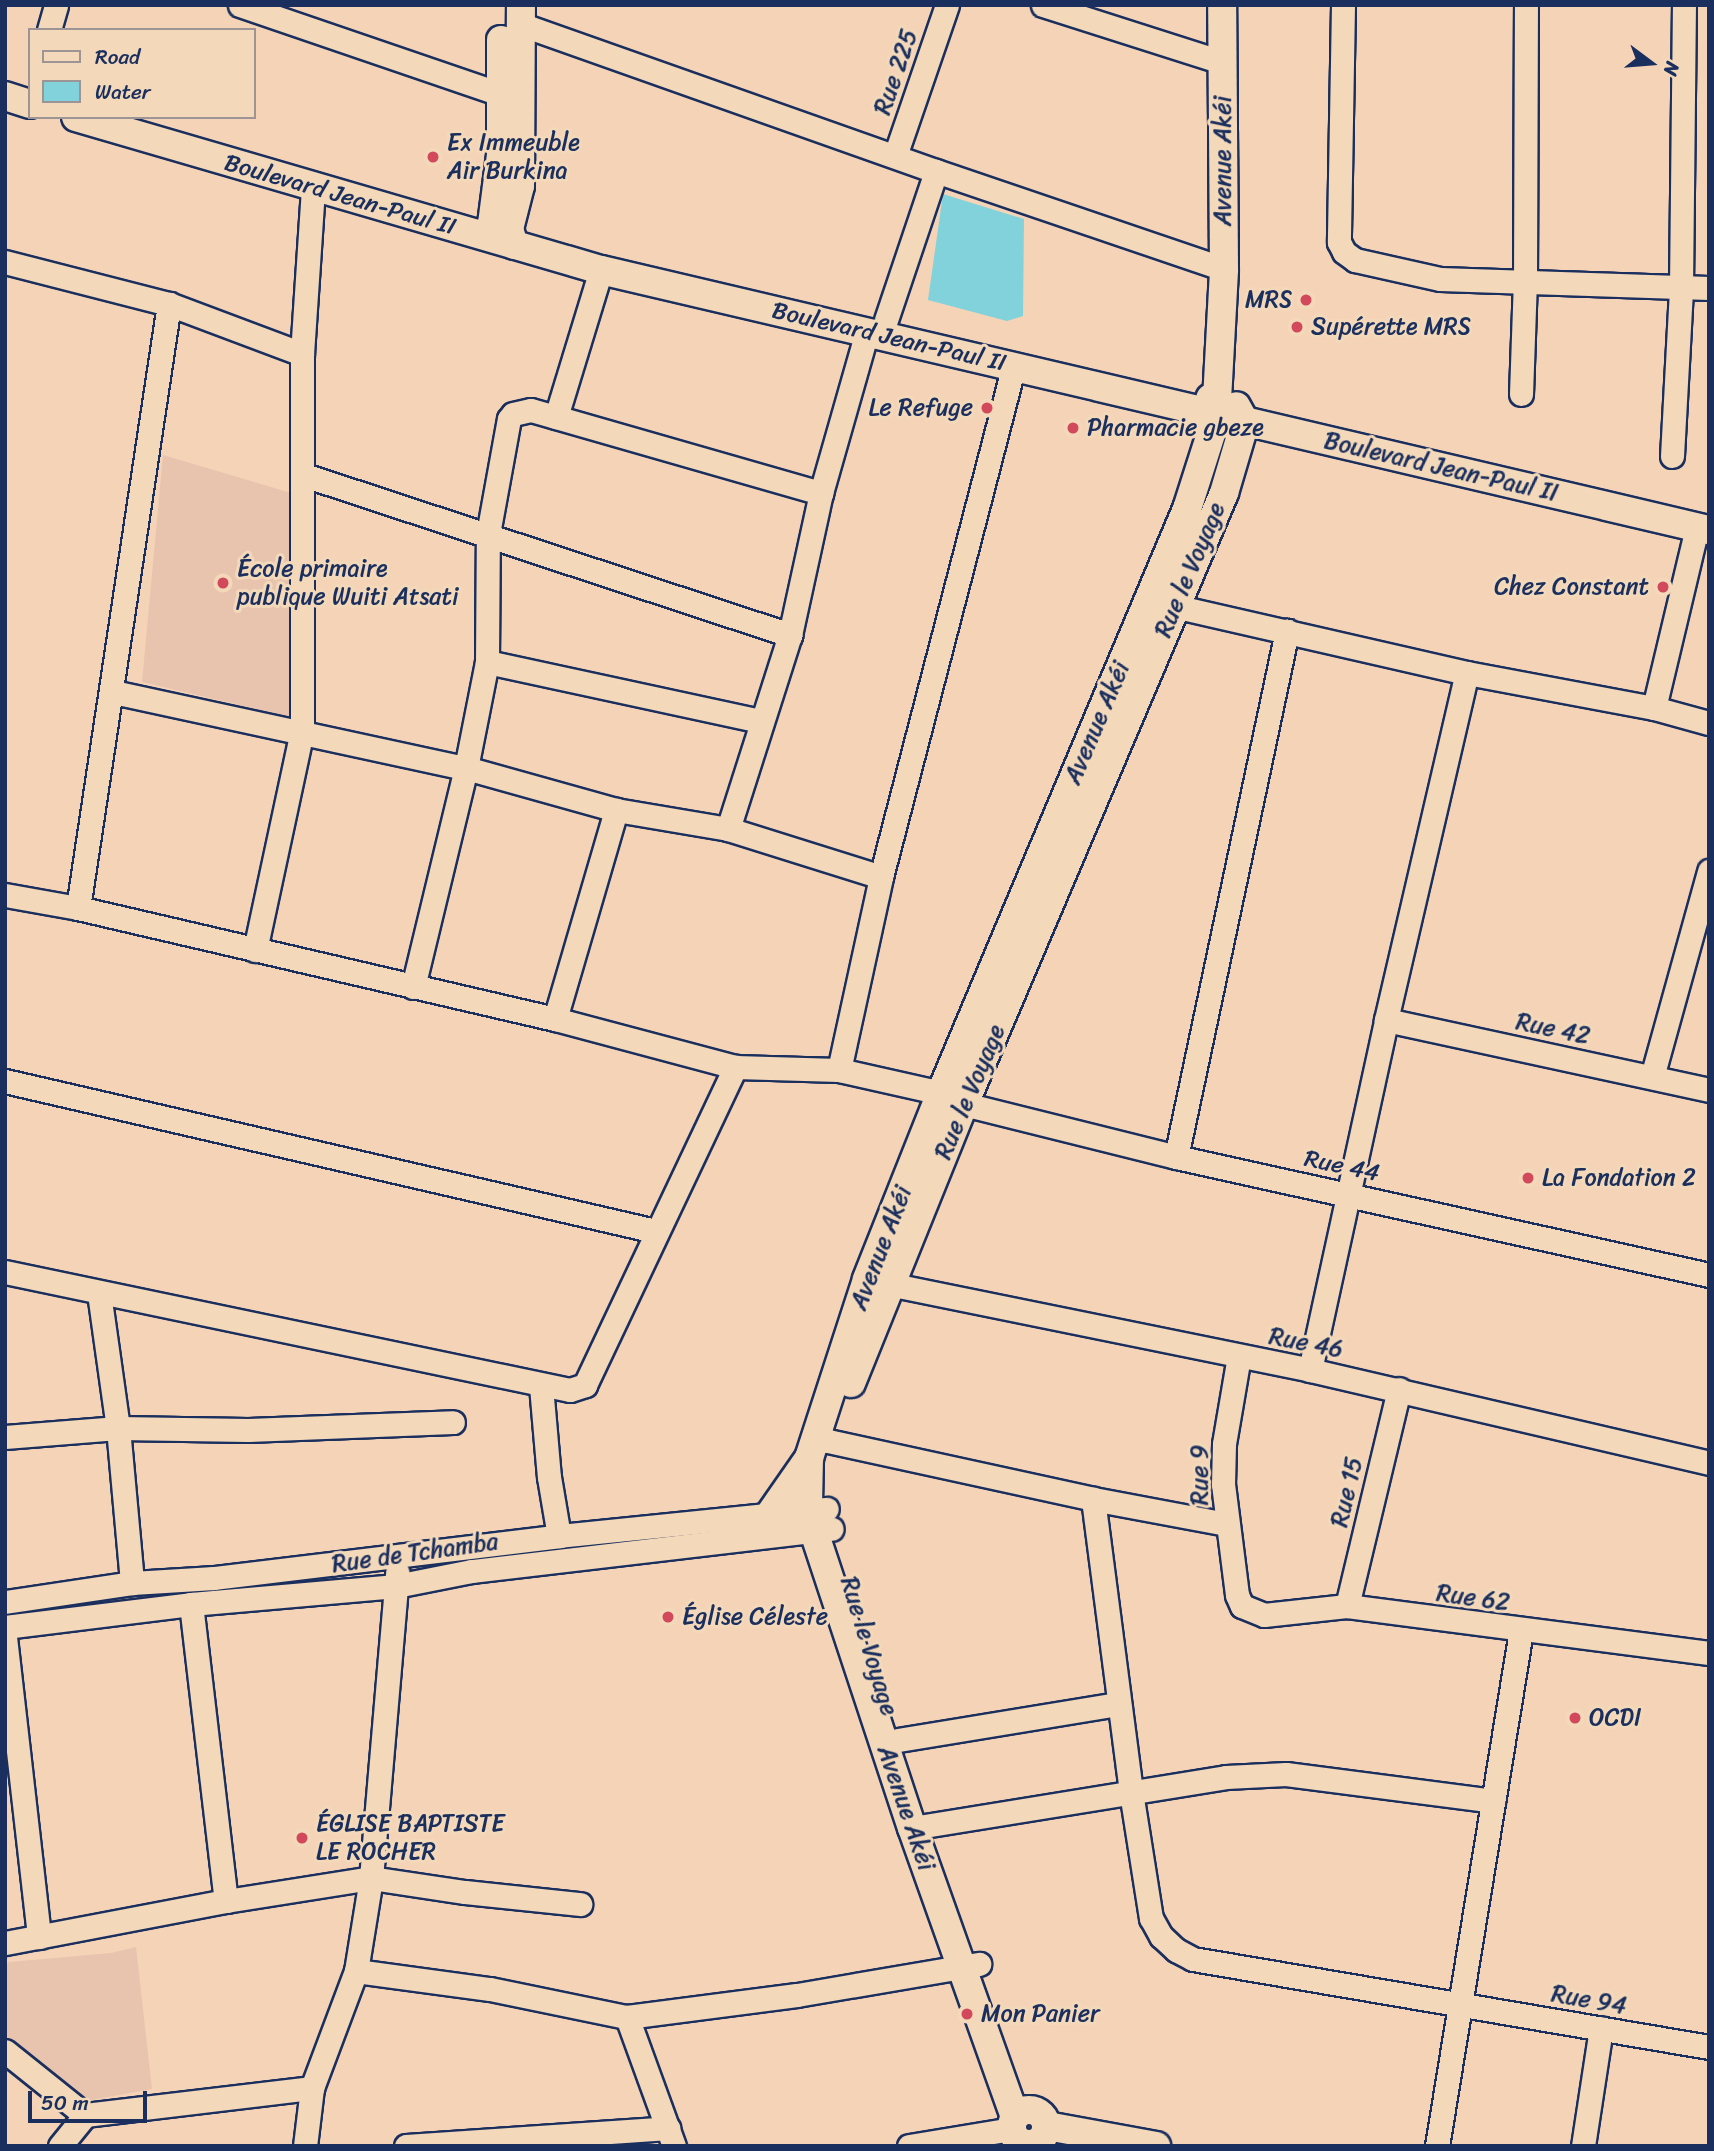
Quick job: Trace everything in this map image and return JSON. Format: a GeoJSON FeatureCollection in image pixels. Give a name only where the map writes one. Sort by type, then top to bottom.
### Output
{"type":"FeatureCollection","features":[{"type":"Feature","properties":{"kind":"main road","name":"Avenue Akéi"},"geometry":{"type":"LineString","coordinates":[[952,1098],[1225,408],[1222,5]]}},
{"type":"Feature","properties":{"kind":"main road"},"geometry":{"type":"LineString","coordinates":[[501,232],[510,182],[514,11]]}},
{"type":"Feature","properties":{"kind":"main road"},"geometry":{"type":"LineString","coordinates":[[5,78],[28,84]]}},
{"type":"Feature","properties":{"kind":"main road"},"geometry":{"type":"LineString","coordinates":[[5,96],[28,103]]}},
{"type":"Feature","properties":{"kind":"main road","name":"Boulevard Jean-Paul II"},"geometry":{"type":"LineString","coordinates":[[83,119],[313,188],[1705,524]]}},
{"type":"Feature","properties":{"kind":"main road","name":"Boulevard Jean-Paul II"},"geometry":{"type":"LineString","coordinates":[[144,119],[501,232],[601,270],[877,326],[1014,365],[1225,408]]}},
{"type":"Feature","properties":{"kind":"main road"},"geometry":{"type":"LineString","coordinates":[[501,232],[510,182]]}},
{"type":"Feature","properties":{"kind":"main road","name":"Rue le Voyage"},"geometry":{"type":"LineString","coordinates":[[1021,2128],[970,1966],[919,1826],[898,1740],[821,1520],[824,1487],[818,1444],[952,1098],[1224,493],[1225,408]]}},
{"type":"Feature","properties":{"kind":"main road"},"geometry":{"type":"LineString","coordinates":[[768,1517],[818,1444]]}},
{"type":"Feature","properties":{"kind":"main road","name":"Avenue Akéi"},"geometry":{"type":"LineString","coordinates":[[821,1520],[919,1826]]}},
{"type":"Feature","properties":{"kind":"main road"},"geometry":{"type":"LineString","coordinates":[[1021,2128],[1156,2146]]}},
{"type":"Feature","properties":{"kind":"street"},"geometry":{"type":"LineString","coordinates":[[50,28],[56,5]]}},
{"type":"Feature","properties":{"kind":"street"},"geometry":{"type":"LineString","coordinates":[[240,5],[510,97]]}},
{"type":"Feature","properties":{"kind":"street","name":"Rue 225"},"geometry":{"type":"LineString","coordinates":[[895,156],[947,5]]}},
{"type":"Feature","properties":{"kind":"street"},"geometry":{"type":"LineString","coordinates":[[1043,5],[1222,62]]}},
{"type":"Feature","properties":{"kind":"street"},"geometry":{"type":"LineString","coordinates":[[1343,5],[1339,242],[1343,252],[1355,260],[1440,279],[1709,288]]}},
{"type":"Feature","properties":{"kind":"street"},"geometry":{"type":"LineString","coordinates":[[1521,394],[1525,282],[1526,5]]}},
{"type":"Feature","properties":{"kind":"street"},"geometry":{"type":"LineString","coordinates":[[1672,456],[1681,288],[1684,5]]}},
{"type":"Feature","properties":{"kind":"street"},"geometry":{"type":"LineString","coordinates":[[514,11],[936,171],[1224,269]]}},
{"type":"Feature","properties":{"kind":"street"},"geometry":{"type":"LineString","coordinates":[[728,829],[790,635],[821,493],[877,326],[936,171]]}},
{"type":"Feature","properties":{"kind":"street"},"geometry":{"type":"LineString","coordinates":[[255,950],[302,730],[302,354],[313,188]]}},
{"type":"Feature","properties":{"kind":"street"},"geometry":{"type":"LineString","coordinates":[[5,262],[169,304],[302,354]]}},
{"type":"Feature","properties":{"kind":"street"},"geometry":{"type":"LineString","coordinates":[[556,417],[601,270]]}},
{"type":"Feature","properties":{"kind":"street"},"geometry":{"type":"LineString","coordinates":[[78,908],[113,692],[169,304]]}},
{"type":"Feature","properties":{"kind":"street"},"geometry":{"type":"LineString","coordinates":[[839,1070],[881,877],[1014,365]]}},
{"type":"Feature","properties":{"kind":"street"},"geometry":{"type":"LineString","coordinates":[[413,988],[466,768],[487,662],[488,534],[509,419],[524,409],[821,493]]}},
{"type":"Feature","properties":{"kind":"street"},"geometry":{"type":"LineString","coordinates":[[304,475],[790,635]]}},
{"type":"Feature","properties":{"kind":"street"},"geometry":{"type":"LineString","coordinates":[[1654,708],[1705,524]]}},
{"type":"Feature","properties":{"kind":"street"},"geometry":{"type":"LineString","coordinates":[[1174,606],[1467,673],[1654,708],[1709,723]]}},
{"type":"Feature","properties":{"kind":"street"},"geometry":{"type":"LineString","coordinates":[[1176,1157],[1287,631]]}},
{"type":"Feature","properties":{"kind":"street"},"geometry":{"type":"LineString","coordinates":[[487,662],[761,722]]}},
{"type":"Feature","properties":{"kind":"street"},"geometry":{"type":"LineString","coordinates":[[1310,1370],[1386,1020],[1467,673]]}},
{"type":"Feature","properties":{"kind":"street"},"geometry":{"type":"LineString","coordinates":[[113,692],[302,730],[466,768],[616,810],[728,829],[881,877]]}},
{"type":"Feature","properties":{"kind":"street"},"geometry":{"type":"LineString","coordinates":[[555,1019],[616,810]]}},
{"type":"Feature","properties":{"kind":"street"},"geometry":{"type":"LineString","coordinates":[[1652,1077],[1704,906],[1709,871]]}},
{"type":"Feature","properties":{"kind":"street","name":"Rue 44"},"geometry":{"type":"LineString","coordinates":[[5,895],[78,908],[555,1019],[735,1067],[839,1070],[1176,1157],[1709,1275]]}},
{"type":"Feature","properties":{"kind":"street","name":"Rue 42"},"geometry":{"type":"LineString","coordinates":[[1386,1020],[1709,1090]]}},
{"type":"Feature","properties":{"kind":"street"},"geometry":{"type":"LineString","coordinates":[[5,1272],[570,1390],[585,1385],[655,1231],[735,1067]]}},
{"type":"Feature","properties":{"kind":"street"},"geometry":{"type":"LineString","coordinates":[[5,1081],[655,1231]]}},
{"type":"Feature","properties":{"kind":"street","name":"Rue 46"},"geometry":{"type":"LineString","coordinates":[[879,1282],[1399,1389],[1709,1462]]}},
{"type":"Feature","properties":{"kind":"street"},"geometry":{"type":"LineString","coordinates":[[99,1293],[118,1428],[132,1583]]}},
{"type":"Feature","properties":{"kind":"street","name":"Rue 9"},"geometry":{"type":"LineString","coordinates":[[1237,1595],[1226,1524],[1224,1444],[1239,1356]]}},
{"type":"Feature","properties":{"kind":"street"},"geometry":{"type":"LineString","coordinates":[[541,1386],[549,1477],[559,1536]]}},
{"type":"Feature","properties":{"kind":"street","name":"Rue 15"},"geometry":{"type":"LineString","coordinates":[[1347,1606],[1399,1389]]}},
{"type":"Feature","properties":{"kind":"street"},"geometry":{"type":"LineString","coordinates":[[5,1437],[118,1428],[248,1430],[453,1422]]}},
{"type":"Feature","properties":{"kind":"street"},"geometry":{"type":"LineString","coordinates":[[818,1444],[1226,1524]]}},
{"type":"Feature","properties":{"kind":"street","name":"Rue 94"},"geometry":{"type":"LineString","coordinates":[[1093,1499],[1130,1792],[1151,1918],[1161,1936],[1176,1950],[1193,1959],[1709,2047]]}},
{"type":"Feature","properties":{"kind":"street","name":"Rue de Tchamba"},"geometry":{"type":"LineString","coordinates":[[6,1602],[132,1583],[215,1578],[559,1536],[768,1517],[821,1520]]}},
{"type":"Feature","properties":{"kind":"street","name":"Rue de Tchamba"},"geometry":{"type":"LineString","coordinates":[[5,1627],[191,1604],[396,1586],[472,1571],[821,1520]]}},
{"type":"Feature","properties":{"kind":"street"},"geometry":{"type":"LineString","coordinates":[[305,2146],[312,2088],[356,1971],[371,1878],[398,1555]]}},
{"type":"Feature","properties":{"kind":"street","name":"Rue 62"},"geometry":{"type":"LineString","coordinates":[[1237,1595],[1242,1605],[1264,1615],[1347,1606],[1521,1631],[1709,1653]]}},
{"type":"Feature","properties":{"kind":"street"},"geometry":{"type":"LineString","coordinates":[[5,1611],[6,1602]]}},
{"type":"Feature","properties":{"kind":"street"},"geometry":{"type":"LineString","coordinates":[[191,1604],[226,1901]]}},
{"type":"Feature","properties":{"kind":"street"},"geometry":{"type":"LineString","coordinates":[[1437,2146],[1521,1631]]}},
{"type":"Feature","properties":{"kind":"street"},"geometry":{"type":"LineString","coordinates":[[5,1637],[12,1752],[39,1937]]}},
{"type":"Feature","properties":{"kind":"street"},"geometry":{"type":"LineString","coordinates":[[898,1740],[1119,1704]]}},
{"type":"Feature","properties":{"kind":"street"},"geometry":{"type":"LineString","coordinates":[[919,1826],[1226,1777],[1286,1774],[1493,1801]]}},
{"type":"Feature","properties":{"kind":"street"},"geometry":{"type":"LineString","coordinates":[[5,1943],[226,1901],[371,1878],[465,1892],[580,1904]]}},
{"type":"Feature","properties":{"kind":"street"},"geometry":{"type":"LineString","coordinates":[[356,1971],[490,1989],[626,2017],[797,1995],[970,1966]]}},
{"type":"Feature","properties":{"kind":"street"},"geometry":{"type":"LineString","coordinates":[[406,2146],[671,2137],[626,2017]]}},
{"type":"Feature","properties":{"kind":"street"},"geometry":{"type":"LineString","coordinates":[[1583,2146],[1601,2028]]}},
{"type":"Feature","properties":{"kind":"street"},"geometry":{"type":"LineString","coordinates":[[5,2051],[85,2115]]}},
{"type":"Feature","properties":{"kind":"street"},"geometry":{"type":"LineString","coordinates":[[60,2146],[85,2115],[312,2088]]}},
{"type":"Feature","properties":{"kind":"street"},"geometry":{"type":"LineString","coordinates":[[909,2146],[1021,2128]]}},
{"type":"Feature","properties":{"kind":"shaded area","name":"École primaire publique Wuiti Atsati"},"geometry":{"type":"Polygon","coordinates":[[[163,455],[298,495],[291,717],[142,682],[163,455]]]}},
{"type":"Feature","properties":{"kind":"shaded area"},"geometry":{"type":"Polygon","coordinates":[[[136,1947],[152,2089],[75,2103],[5,2051],[5,1966],[9,1962],[111,1953],[136,1947]]]}},
{"type":"Feature","properties":{"kind":"water"},"geometry":{"type":"Polygon","coordinates":[[[943,194],[1024,219],[1023,316],[1007,321],[928,300],[943,194]]]}},
{"type":"Feature","properties":{"kind":"place","name":"Ex Immeuble Air Burkina"},"geometry":{"type":"Point","coordinates":[433,157]}},
{"type":"Feature","properties":{"kind":"place","name":"MRS"},"geometry":{"type":"Point","coordinates":[1306,300]}},
{"type":"Feature","properties":{"kind":"place","name":"Supérette MRS"},"geometry":{"type":"Point","coordinates":[1297,327]}},
{"type":"Feature","properties":{"kind":"place","name":"Le Refuge"},"geometry":{"type":"Point","coordinates":[987,408]}},
{"type":"Feature","properties":{"kind":"place","name":"Pharmacie gbeze"},"geometry":{"type":"Point","coordinates":[1073,428]}},
{"type":"Feature","properties":{"kind":"place","name":"École primaire publique Wuiti Atsati"},"geometry":{"type":"Point","coordinates":[223,583]}},
{"type":"Feature","properties":{"kind":"place","name":"Chez Constant"},"geometry":{"type":"Point","coordinates":[1663,587]}},
{"type":"Feature","properties":{"kind":"place","name":"La Fondation 2"},"geometry":{"type":"Point","coordinates":[1528,1178]}},
{"type":"Feature","properties":{"kind":"place","name":"Église Céleste"},"geometry":{"type":"Point","coordinates":[668,1617]}},
{"type":"Feature","properties":{"kind":"place","name":"OCDI"},"geometry":{"type":"Point","coordinates":[1575,1718]}},
{"type":"Feature","properties":{"kind":"place","name":"ÉGLISE BAPTISTE LE ROCHER"},"geometry":{"type":"Point","coordinates":[302,1838]}},
{"type":"Feature","properties":{"kind":"place","name":"Mon Panier"},"geometry":{"type":"Point","coordinates":[967,2014]}}]}
